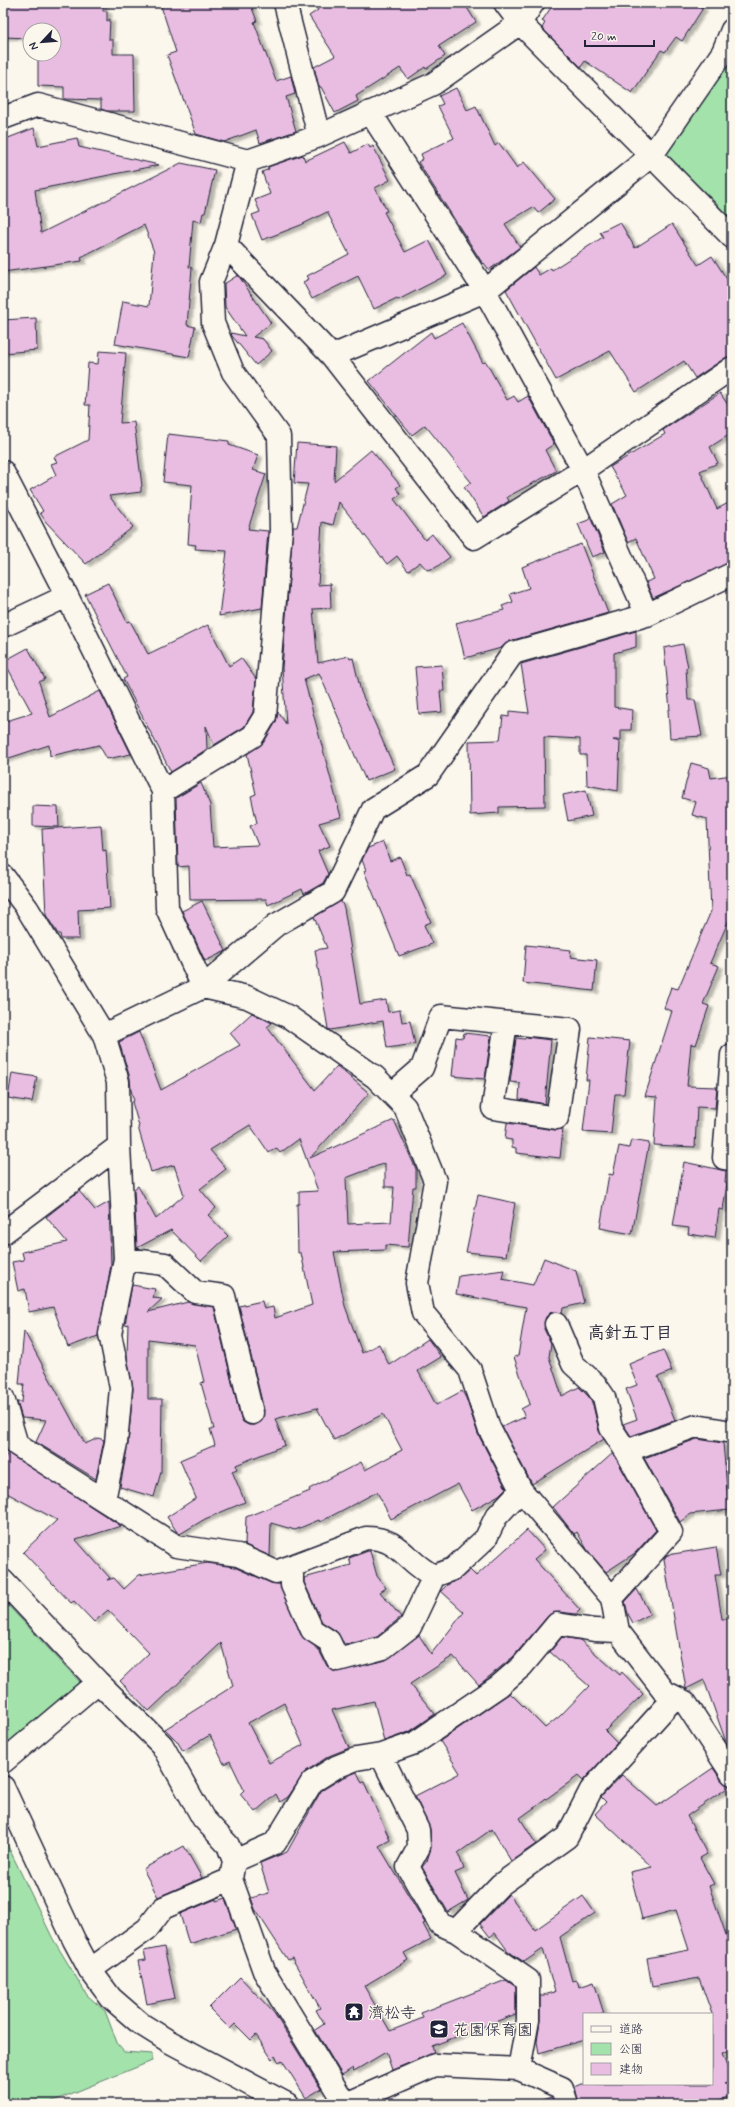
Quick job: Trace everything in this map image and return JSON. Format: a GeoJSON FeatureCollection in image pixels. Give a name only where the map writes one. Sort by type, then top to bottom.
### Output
{"type":"FeatureCollection","features":[{"type":"Feature","properties":{"kind":"street"},"geometry":{"type":"LineString","coordinates":[[285,3],[319,136]]}},
{"type":"Feature","properties":{"kind":"street"},"geometry":{"type":"LineString","coordinates":[[505,3],[520,23],[732,237]]}},
{"type":"Feature","properties":{"kind":"street"},"geometry":{"type":"LineString","coordinates":[[3,118],[38,105],[248,161],[319,136],[433,84],[520,23],[533,3]]}},
{"type":"Feature","properties":{"kind":"street"},"geometry":{"type":"LineString","coordinates":[[332,356],[486,291],[652,155],[728,53],[732,30]]}},
{"type":"Feature","properties":{"kind":"street"},"geometry":{"type":"LineString","coordinates":[[370,112],[486,291],[583,470],[647,615]]}},
{"type":"Feature","properties":{"kind":"street"},"geometry":{"type":"LineString","coordinates":[[163,791],[253,736],[265,716],[281,530],[279,436],[233,372],[213,324],[211,282],[226,245],[248,161]]}},
{"type":"Feature","properties":{"kind":"street"},"geometry":{"type":"LineString","coordinates":[[226,245],[332,356],[474,538],[583,470],[732,368]]}},
{"type":"Feature","properties":{"kind":"street"},"geometry":{"type":"LineString","coordinates":[[3,472],[67,596],[163,791],[167,908],[203,987]]}},
{"type":"Feature","properties":{"kind":"street"},"geometry":{"type":"LineString","coordinates":[[104,1035],[203,987],[276,925],[334,892],[373,809],[428,775],[513,652],[647,615],[732,574]]}},
{"type":"Feature","properties":{"kind":"street"},"geometry":{"type":"LineString","coordinates":[[3,626],[67,596]]}},
{"type":"Feature","properties":{"kind":"street"},"geometry":{"type":"LineString","coordinates":[[3,876],[27,908],[104,1035],[118,1082],[119,1146],[125,1259],[110,1334],[121,1388],[116,1443],[104,1500]]}},
{"type":"Feature","properties":{"kind":"street"},"geometry":{"type":"LineString","coordinates":[[203,987],[247,997],[289,1017],[375,1077],[405,1107],[435,1181],[417,1283],[423,1313],[470,1370],[489,1428],[522,1490],[612,1598],[618,1630],[665,1692],[685,1702],[732,1774]]}},
{"type":"Feature","properties":{"kind":"street"},"geometry":{"type":"LineString","coordinates":[[392,1094],[422,1068],[441,1016],[506,1022],[570,1028],[557,1118],[493,1108],[506,1022]]}},
{"type":"Feature","properties":{"kind":"street"},"geometry":{"type":"LineString","coordinates":[[732,1055],[724,1158],[732,1159]]}},
{"type":"Feature","properties":{"kind":"street"},"geometry":{"type":"LineString","coordinates":[[3,1233],[119,1146]]}},
{"type":"Feature","properties":{"kind":"street"},"geometry":{"type":"LineString","coordinates":[[125,1259],[165,1264],[195,1292],[224,1296],[252,1413]]}},
{"type":"Feature","properties":{"kind":"street"},"geometry":{"type":"LineString","coordinates":[[556,1324],[574,1364],[595,1384],[604,1397],[611,1428],[626,1451],[671,1532],[612,1598]]}},
{"type":"Feature","properties":{"kind":"street"},"geometry":{"type":"LineString","coordinates":[[3,1398],[17,1446],[176,1546],[238,1555],[276,1572],[366,1538],[380,1537],[392,1542],[421,1570],[434,1576]]}},
{"type":"Feature","properties":{"kind":"street"},"geometry":{"type":"LineString","coordinates":[[626,1451],[696,1426],[732,1432]]}},
{"type":"Feature","properties":{"kind":"street"},"geometry":{"type":"LineString","coordinates":[[292,1567],[292,1585],[312,1630],[328,1641],[338,1660],[383,1648],[410,1627],[434,1576],[453,1569],[486,1538],[496,1517],[522,1490]]}},
{"type":"Feature","properties":{"kind":"street"},"geometry":{"type":"LineString","coordinates":[[3,1581],[98,1682],[162,1745],[203,1818],[228,1845],[233,1870],[264,1971],[346,2104],[435,2065],[519,2069],[562,2088],[567,2104]]}},
{"type":"Feature","properties":{"kind":"street"},"geometry":{"type":"LineString","coordinates":[[90,1970],[147,1929],[163,1908],[233,1870],[275,1843],[312,1782],[336,1767],[356,1759],[381,1755],[415,1743],[499,1686],[522,1666],[557,1624],[594,1630],[618,1630]]}},
{"type":"Feature","properties":{"kind":"street"},"geometry":{"type":"LineString","coordinates":[[3,1762],[98,1682]]}},
{"type":"Feature","properties":{"kind":"street"},"geometry":{"type":"LineString","coordinates":[[456,1931],[500,1885],[567,1837],[591,1790],[675,1697]]}},
{"type":"Feature","properties":{"kind":"street"},"geometry":{"type":"LineString","coordinates":[[381,1755],[418,1830],[419,1847],[408,1867],[440,1924],[456,1931],[528,1980],[528,2020],[519,2069]]}},
{"type":"Feature","properties":{"kind":"street"},"geometry":{"type":"LineString","coordinates":[[3,1787],[74,1940],[90,1970],[111,1998],[141,2024],[170,2042],[287,2104]]}},
{"type":"Feature","properties":{"kind":"green space"},"geometry":{"type":"Polygon","coordinates":[[[732,55],[732,225],[663,153],[732,55]]]}},
{"type":"Feature","properties":{"kind":"green space"},"geometry":{"type":"Polygon","coordinates":[[[3,1600],[80,1682],[3,1749],[3,1600]]]}},
{"type":"Feature","properties":{"kind":"green space"},"geometry":{"type":"Polygon","coordinates":[[[3,1836],[53,1939],[87,1995],[105,2011],[118,2045],[124,2052],[152,2054],[152,2061],[46,2104],[3,2104],[3,1959],[6,1952],[3,1927],[3,1836]]]}},
{"type":"Feature","properties":{"kind":"building"},"geometry":{"type":"Polygon","coordinates":[[[103,3],[103,11],[107,11],[107,21],[110,19],[109,40],[113,40],[113,54],[134,54],[135,111],[107,111],[101,109],[101,100],[64,99],[64,87],[38,86],[38,62],[62,62],[62,22],[22,22],[22,38],[3,37],[4,5],[103,3]]]}},
{"type":"Feature","properties":{"kind":"building"},"geometry":{"type":"Polygon","coordinates":[[[160,3],[250,3],[257,21],[254,22],[276,81],[291,76],[295,94],[286,97],[296,131],[260,143],[256,130],[224,142],[196,134],[167,55],[176,52],[160,3]]]}},
{"type":"Feature","properties":{"kind":"building"},"geometry":{"type":"Polygon","coordinates":[[[313,3],[464,3],[476,22],[439,46],[445,56],[426,69],[425,67],[408,79],[400,68],[356,96],[358,101],[335,113],[321,87],[319,87],[314,67],[335,56],[309,16],[318,10],[313,3]]]}},
{"type":"Feature","properties":{"kind":"building"},"geometry":{"type":"Polygon","coordinates":[[[554,3],[690,3],[703,8],[682,41],[676,37],[665,52],[661,50],[632,93],[585,61],[581,67],[542,28],[545,23],[542,21],[554,3]]]}},
{"type":"Feature","properties":{"kind":"building"},"geometry":{"type":"Polygon","coordinates":[[[456,88],[467,110],[476,106],[495,146],[499,143],[517,168],[524,162],[555,199],[538,213],[533,207],[505,224],[520,247],[489,270],[484,263],[483,264],[418,162],[423,159],[421,154],[454,138],[438,106],[443,104],[439,96],[456,88]]]}},
{"type":"Feature","properties":{"kind":"building"},"geometry":{"type":"Polygon","coordinates":[[[34,128],[38,146],[77,138],[79,147],[159,165],[35,190],[41,233],[181,163],[215,170],[205,213],[203,213],[201,222],[193,220],[189,267],[192,268],[187,325],[195,327],[189,357],[115,344],[123,301],[149,306],[154,252],[144,225],[81,257],[82,261],[3,272],[3,140],[34,128]]]}},
{"type":"Feature","properties":{"kind":"building"},"geometry":{"type":"Polygon","coordinates":[[[345,142],[351,153],[368,144],[370,148],[373,146],[390,180],[375,188],[387,211],[384,212],[405,252],[429,240],[447,275],[398,300],[397,298],[374,309],[358,276],[312,299],[303,282],[309,279],[307,276],[349,254],[327,212],[301,225],[262,240],[252,215],[260,212],[255,200],[270,194],[262,172],[269,169],[268,167],[303,155],[305,161],[345,142]]]}},
{"type":"Feature","properties":{"kind":"building"},"geometry":{"type":"Polygon","coordinates":[[[620,222],[635,248],[672,224],[698,265],[712,256],[732,287],[732,356],[725,358],[695,378],[684,361],[636,392],[610,351],[556,380],[506,290],[534,267],[539,275],[551,268],[552,270],[603,237],[600,232],[620,222]]]}},
{"type":"Feature","properties":{"kind":"building"},"geometry":{"type":"Polygon","coordinates":[[[238,275],[271,323],[253,337],[263,339],[272,351],[256,365],[232,336],[231,333],[245,336],[225,307],[224,284],[238,275]]]}},
{"type":"Feature","properties":{"kind":"building"},"geometry":{"type":"Polygon","coordinates":[[[36,318],[37,350],[3,353],[3,320],[36,318]]]}},
{"type":"Feature","properties":{"kind":"building"},"geometry":{"type":"Polygon","coordinates":[[[462,323],[483,363],[486,362],[507,400],[514,396],[518,402],[528,396],[554,444],[545,450],[556,471],[507,497],[509,501],[484,517],[464,487],[471,482],[425,425],[412,435],[369,381],[431,332],[434,338],[462,323]]]}},
{"type":"Feature","properties":{"kind":"building"},"geometry":{"type":"Polygon","coordinates":[[[99,351],[126,353],[120,423],[134,422],[142,486],[141,492],[109,496],[133,527],[86,564],[46,522],[40,513],[43,511],[30,490],[56,475],[51,464],[57,462],[54,457],[88,440],[90,405],[85,405],[88,363],[98,364],[99,351]]]}},
{"type":"Feature","properties":{"kind":"building"},"geometry":{"type":"Polygon","coordinates":[[[720,393],[732,411],[732,433],[710,447],[718,463],[700,471],[717,509],[732,501],[732,562],[653,598],[646,582],[654,579],[636,538],[628,542],[612,504],[627,495],[610,467],[665,434],[663,430],[720,393]]]}},
{"type":"Feature","properties":{"kind":"building"},"geometry":{"type":"Polygon","coordinates":[[[168,434],[229,441],[229,445],[258,455],[253,470],[266,474],[248,529],[268,531],[262,608],[219,616],[227,551],[195,549],[196,545],[188,544],[192,485],[163,482],[168,434]]]}},
{"type":"Feature","properties":{"kind":"building"},"geometry":{"type":"Polygon","coordinates":[[[297,443],[336,446],[334,481],[371,450],[400,485],[396,488],[401,494],[394,499],[425,540],[432,534],[450,557],[435,568],[427,570],[420,562],[408,571],[397,556],[387,564],[339,502],[333,525],[322,522],[318,585],[330,584],[331,608],[313,609],[318,663],[349,656],[350,659],[353,658],[361,692],[395,769],[366,781],[319,673],[304,679],[341,817],[319,823],[330,846],[318,851],[328,874],[323,883],[304,894],[302,889],[268,905],[266,899],[190,900],[189,866],[178,867],[176,798],[201,783],[210,805],[213,847],[258,845],[250,826],[257,823],[251,796],[256,794],[247,754],[264,742],[276,722],[278,712],[286,724],[282,668],[293,527],[297,527],[308,484],[294,483],[297,443]]]}},
{"type":"Feature","properties":{"kind":"building"},"geometry":{"type":"Polygon","coordinates":[[[591,519],[605,552],[592,557],[578,524],[591,519]]]}},
{"type":"Feature","properties":{"kind":"building"},"geometry":{"type":"Polygon","coordinates":[[[581,544],[608,613],[510,641],[501,648],[465,658],[456,623],[504,610],[502,606],[513,602],[510,594],[529,588],[522,567],[581,544]]]}},
{"type":"Feature","properties":{"kind":"building"},"geometry":{"type":"Polygon","coordinates":[[[108,583],[127,622],[130,621],[148,654],[208,625],[229,666],[241,658],[256,679],[253,712],[244,727],[214,745],[206,726],[207,749],[171,772],[123,679],[127,677],[85,594],[108,583]]]}},
{"type":"Feature","properties":{"kind":"building"},"geometry":{"type":"Polygon","coordinates":[[[636,631],[636,647],[614,653],[614,707],[632,710],[631,730],[621,730],[621,740],[613,740],[620,742],[618,791],[587,785],[586,755],[580,755],[580,739],[544,737],[545,806],[499,807],[499,813],[470,815],[469,741],[500,740],[503,716],[509,717],[509,711],[529,713],[521,664],[636,631]]]}},
{"type":"Feature","properties":{"kind":"building"},"geometry":{"type":"Polygon","coordinates":[[[683,644],[688,667],[686,668],[688,700],[695,700],[702,736],[670,738],[668,710],[670,710],[664,648],[683,644]]]}},
{"type":"Feature","properties":{"kind":"building"},"geometry":{"type":"Polygon","coordinates":[[[28,648],[45,679],[39,682],[50,717],[100,691],[131,754],[107,759],[99,745],[50,756],[49,745],[3,760],[3,722],[32,713],[4,661],[28,648]]]}},
{"type":"Feature","properties":{"kind":"building"},"geometry":{"type":"Polygon","coordinates":[[[442,665],[444,691],[440,691],[442,712],[419,714],[415,667],[442,665]]]}},
{"type":"Feature","properties":{"kind":"building"},"geometry":{"type":"Polygon","coordinates":[[[691,763],[709,768],[711,778],[732,775],[732,913],[710,963],[719,966],[703,1004],[709,1006],[696,1045],[691,1044],[687,1086],[717,1087],[715,1108],[697,1107],[695,1147],[654,1145],[657,1097],[645,1096],[672,1011],[664,1008],[671,987],[678,989],[711,911],[707,819],[692,815],[696,802],[682,798],[691,763]]]}},
{"type":"Feature","properties":{"kind":"building"},"geometry":{"type":"Polygon","coordinates":[[[586,790],[592,816],[568,821],[563,795],[586,790]]]}},
{"type":"Feature","properties":{"kind":"building"},"geometry":{"type":"Polygon","coordinates":[[[33,806],[58,807],[59,827],[33,826],[33,806]]]}},
{"type":"Feature","properties":{"kind":"building"},"geometry":{"type":"Polygon","coordinates":[[[101,825],[103,851],[106,850],[110,908],[78,910],[79,939],[61,939],[60,934],[58,934],[46,915],[42,829],[101,825]]]}},
{"type":"Feature","properties":{"kind":"building"},"geometry":{"type":"Polygon","coordinates":[[[383,842],[390,861],[400,857],[407,875],[410,874],[431,922],[424,925],[432,944],[399,956],[364,871],[366,870],[362,860],[368,848],[383,842]]]}},
{"type":"Feature","properties":{"kind":"building"},"geometry":{"type":"Polygon","coordinates":[[[202,901],[226,951],[205,961],[182,911],[202,901]]]}},
{"type":"Feature","properties":{"kind":"building"},"geometry":{"type":"Polygon","coordinates":[[[341,901],[344,908],[360,1004],[386,1000],[388,1012],[400,1010],[402,1022],[410,1021],[415,1044],[387,1048],[383,1021],[330,1030],[328,1029],[315,950],[327,948],[314,917],[341,901]]]}},
{"type":"Feature","properties":{"kind":"building"},"geometry":{"type":"Polygon","coordinates":[[[526,945],[571,950],[570,957],[597,960],[594,991],[523,983],[526,945]]]}},
{"type":"Feature","properties":{"kind":"building"},"geometry":{"type":"Polygon","coordinates":[[[252,1013],[272,1023],[267,1027],[315,1090],[337,1066],[369,1093],[310,1158],[394,1120],[416,1169],[416,1187],[413,1187],[408,1247],[385,1245],[385,1250],[334,1252],[345,1306],[362,1353],[379,1344],[389,1365],[428,1339],[441,1357],[418,1371],[436,1405],[462,1391],[466,1398],[478,1434],[506,1488],[499,1495],[472,1510],[458,1484],[391,1519],[377,1492],[320,1522],[319,1520],[295,1530],[271,1523],[270,1556],[245,1545],[246,1517],[310,1491],[309,1489],[361,1462],[365,1470],[402,1450],[383,1414],[334,1440],[317,1408],[275,1419],[285,1445],[236,1465],[237,1469],[232,1471],[245,1502],[205,1519],[180,1534],[167,1517],[196,1498],[180,1460],[215,1445],[210,1429],[214,1429],[201,1383],[204,1382],[195,1345],[148,1339],[148,1399],[162,1399],[161,1472],[154,1497],[120,1487],[128,1444],[133,1389],[127,1356],[128,1324],[125,1325],[132,1285],[155,1289],[153,1298],[162,1299],[148,1312],[188,1302],[214,1307],[240,1416],[243,1422],[249,1425],[255,1425],[261,1422],[264,1410],[239,1306],[262,1301],[264,1309],[273,1307],[275,1318],[312,1305],[301,1253],[298,1253],[297,1204],[299,1204],[299,1192],[318,1191],[299,1139],[280,1153],[276,1148],[269,1153],[250,1125],[210,1150],[226,1169],[200,1189],[216,1208],[208,1215],[228,1236],[201,1261],[171,1230],[137,1248],[134,1189],[138,1186],[156,1219],[184,1195],[174,1165],[151,1172],[132,1102],[134,1101],[130,1078],[119,1042],[139,1032],[161,1090],[240,1045],[230,1033],[252,1013]],[[385,1163],[346,1178],[348,1224],[391,1222],[394,1187],[385,1187],[385,1163]]]}},
{"type":"Feature","properties":{"kind":"building"},"geometry":{"type":"Polygon","coordinates":[[[464,1033],[491,1036],[485,1079],[452,1076],[456,1037],[463,1038],[464,1033]]]}},
{"type":"Feature","properties":{"kind":"building"},"geometry":{"type":"Polygon","coordinates":[[[526,1037],[551,1040],[545,1104],[519,1099],[520,1083],[510,1082],[516,1038],[525,1039],[526,1037]]]}},
{"type":"Feature","properties":{"kind":"building"},"geometry":{"type":"Polygon","coordinates":[[[590,1037],[630,1041],[624,1094],[615,1094],[611,1134],[583,1132],[589,1080],[586,1080],[590,1037]]]}},
{"type":"Feature","properties":{"kind":"building"},"geometry":{"type":"Polygon","coordinates":[[[12,1073],[37,1077],[32,1102],[8,1098],[12,1073]]]}},
{"type":"Feature","properties":{"kind":"building"},"geometry":{"type":"Polygon","coordinates":[[[507,1123],[555,1130],[563,1129],[560,1158],[516,1153],[516,1148],[512,1147],[512,1140],[505,1139],[507,1123]]]}},
{"type":"Feature","properties":{"kind":"building"},"geometry":{"type":"Polygon","coordinates":[[[631,1140],[649,1143],[632,1234],[600,1228],[609,1174],[613,1175],[619,1146],[629,1148],[631,1140]]]}},
{"type":"Feature","properties":{"kind":"building"},"geometry":{"type":"Polygon","coordinates":[[[684,1162],[726,1171],[725,1182],[727,1183],[723,1210],[719,1209],[715,1238],[688,1234],[689,1228],[673,1226],[684,1162]]]}},
{"type":"Feature","properties":{"kind":"building"},"geometry":{"type":"Polygon","coordinates":[[[79,1191],[95,1210],[109,1202],[111,1265],[98,1336],[68,1347],[53,1307],[29,1312],[25,1289],[18,1291],[12,1262],[24,1260],[22,1252],[67,1242],[46,1217],[79,1191]]]}},
{"type":"Feature","properties":{"kind":"building"},"geometry":{"type":"Polygon","coordinates":[[[478,1195],[515,1203],[506,1256],[466,1252],[478,1195]]]}},
{"type":"Feature","properties":{"kind":"building"},"geometry":{"type":"Polygon","coordinates":[[[544,1258],[576,1271],[584,1303],[563,1308],[562,1313],[551,1312],[546,1317],[544,1329],[551,1343],[549,1357],[562,1396],[579,1387],[589,1397],[593,1405],[599,1431],[604,1439],[532,1484],[502,1427],[525,1417],[521,1409],[530,1404],[514,1357],[518,1356],[526,1307],[456,1294],[459,1276],[504,1270],[502,1279],[533,1285],[544,1258]]]}},
{"type":"Feature","properties":{"kind":"building"},"geometry":{"type":"Polygon","coordinates":[[[24,1331],[85,1444],[98,1438],[104,1440],[96,1479],[36,1442],[46,1420],[22,1418],[17,1402],[22,1402],[24,1384],[19,1384],[24,1331]]]}},
{"type":"Feature","properties":{"kind":"building"},"geometry":{"type":"Polygon","coordinates":[[[663,1350],[672,1371],[658,1377],[675,1420],[631,1436],[623,1424],[637,1419],[626,1389],[637,1385],[629,1364],[663,1350]]]}},
{"type":"Feature","properties":{"kind":"building"},"geometry":{"type":"Polygon","coordinates":[[[697,1439],[723,1443],[729,1510],[690,1514],[680,1522],[644,1458],[697,1439]]]}},
{"type":"Feature","properties":{"kind":"building"},"geometry":{"type":"Polygon","coordinates":[[[8,1452],[121,1526],[76,1540],[110,1578],[107,1580],[114,1578],[124,1589],[139,1575],[207,1563],[234,1567],[271,1583],[280,1584],[301,1635],[319,1650],[327,1666],[335,1672],[386,1660],[419,1635],[431,1654],[464,1612],[441,1591],[447,1585],[461,1578],[470,1570],[476,1576],[527,1530],[545,1550],[534,1559],[580,1610],[576,1614],[559,1612],[548,1616],[513,1657],[479,1685],[453,1656],[410,1684],[435,1714],[409,1732],[384,1741],[374,1701],[332,1710],[349,1748],[329,1756],[305,1772],[288,1797],[280,1802],[276,1794],[255,1812],[240,1794],[244,1790],[230,1761],[224,1764],[210,1735],[183,1751],[177,1741],[165,1729],[233,1686],[221,1643],[149,1711],[120,1681],[149,1653],[108,1610],[94,1622],[74,1601],[71,1603],[23,1552],[57,1520],[3,1491],[3,1462],[8,1452]],[[284,1703],[248,1723],[269,1763],[303,1745],[284,1703]]]}},
{"type":"Feature","properties":{"kind":"building"},"geometry":{"type":"Polygon","coordinates":[[[613,1453],[656,1530],[635,1553],[606,1572],[588,1551],[577,1532],[574,1534],[553,1507],[613,1453]]]}},
{"type":"Feature","properties":{"kind":"building"},"geometry":{"type":"Polygon","coordinates":[[[716,1547],[721,1575],[715,1575],[722,1619],[728,1619],[732,1644],[732,1751],[726,1742],[704,1680],[686,1689],[664,1559],[667,1555],[716,1547]]]}},
{"type":"Feature","properties":{"kind":"building"},"geometry":{"type":"Polygon","coordinates":[[[370,1551],[377,1576],[386,1588],[380,1592],[401,1617],[377,1637],[345,1645],[336,1631],[322,1622],[304,1582],[304,1578],[351,1565],[349,1558],[370,1551]]]}},
{"type":"Feature","properties":{"kind":"building"},"geometry":{"type":"Polygon","coordinates":[[[637,1589],[650,1614],[633,1623],[628,1614],[625,1602],[637,1589]]]}},
{"type":"Feature","properties":{"kind":"building"},"geometry":{"type":"Polygon","coordinates":[[[562,1637],[580,1640],[620,1675],[622,1672],[643,1694],[605,1731],[617,1743],[583,1781],[578,1776],[520,1818],[536,1844],[511,1861],[492,1829],[458,1853],[464,1869],[455,1873],[468,1900],[448,1912],[422,1867],[427,1861],[431,1847],[430,1829],[415,1796],[460,1773],[440,1741],[510,1693],[545,1728],[560,1716],[589,1686],[550,1652],[562,1637]]]}},
{"type":"Feature","properties":{"kind":"building"},"geometry":{"type":"Polygon","coordinates":[[[713,1768],[722,1781],[730,1786],[687,1816],[707,1854],[700,1858],[714,1884],[709,1886],[732,1952],[732,2050],[722,2054],[732,2079],[732,2081],[724,2084],[732,2084],[732,2095],[710,2104],[579,2104],[575,2087],[582,2084],[713,2085],[713,2013],[712,2013],[699,1978],[652,1987],[647,1958],[689,1950],[676,1910],[642,1919],[630,1872],[652,1867],[595,1814],[606,1802],[601,1797],[622,1775],[657,1806],[713,1768]]]}},
{"type":"Feature","properties":{"kind":"building"},"geometry":{"type":"Polygon","coordinates":[[[357,1772],[362,1783],[364,1782],[390,1840],[379,1846],[425,1923],[423,1924],[431,1939],[404,1953],[408,1960],[364,1986],[390,2031],[423,2018],[421,2013],[506,1980],[516,1987],[516,2014],[432,2046],[434,2053],[392,2070],[386,2052],[354,2071],[353,2068],[342,2075],[315,2030],[324,2024],[316,2010],[320,2008],[292,1958],[288,1960],[255,1909],[251,1898],[269,1893],[260,1863],[287,1852],[321,1791],[342,1778],[357,1772]]]}},
{"type":"Feature","properties":{"kind":"building"},"geometry":{"type":"Polygon","coordinates":[[[184,1846],[202,1878],[158,1897],[143,1869],[184,1846]]]}},
{"type":"Feature","properties":{"kind":"building"},"geometry":{"type":"Polygon","coordinates":[[[509,1894],[535,1930],[583,1896],[595,1913],[560,1937],[572,1981],[577,1980],[579,1987],[594,1982],[604,2013],[583,2013],[583,2040],[539,2053],[537,2042],[540,2020],[540,1996],[555,1992],[543,1949],[524,1962],[508,1951],[495,1933],[490,1937],[480,1924],[509,1894]]]}},
{"type":"Feature","properties":{"kind":"building"},"geometry":{"type":"Polygon","coordinates":[[[225,1898],[236,1929],[189,1944],[180,1914],[216,1899],[216,1901],[225,1898]]]}},
{"type":"Feature","properties":{"kind":"building"},"geometry":{"type":"Polygon","coordinates":[[[164,1947],[175,1998],[147,2004],[138,1961],[146,1960],[144,1951],[164,1947]]]}},
{"type":"Feature","properties":{"kind":"building"},"geometry":{"type":"Polygon","coordinates":[[[240,1977],[274,2013],[321,2089],[306,2098],[282,2060],[279,2062],[275,2056],[272,2059],[256,2035],[251,2040],[235,2024],[230,2029],[209,2008],[240,1977]]]}},
{"type":"Feature","properties":{"kind":"building"},"geometry":{"type":"Polygon","coordinates":[[[551,2097],[554,2104],[534,2103],[551,2097]]]}},
{"type":"Feature","properties":{"kind":"place","name":"濟松寺"},"geometry":{"type":"Point","coordinates":[354,2012]}},
{"type":"Feature","properties":{"kind":"place","name":"花園保育園"},"geometry":{"type":"Point","coordinates":[439,2029]}},
{"type":"Feature","properties":{"kind":"district","name":"高針五丁目"},"geometry":{"type":"Point","coordinates":[630,1332]}}]}
